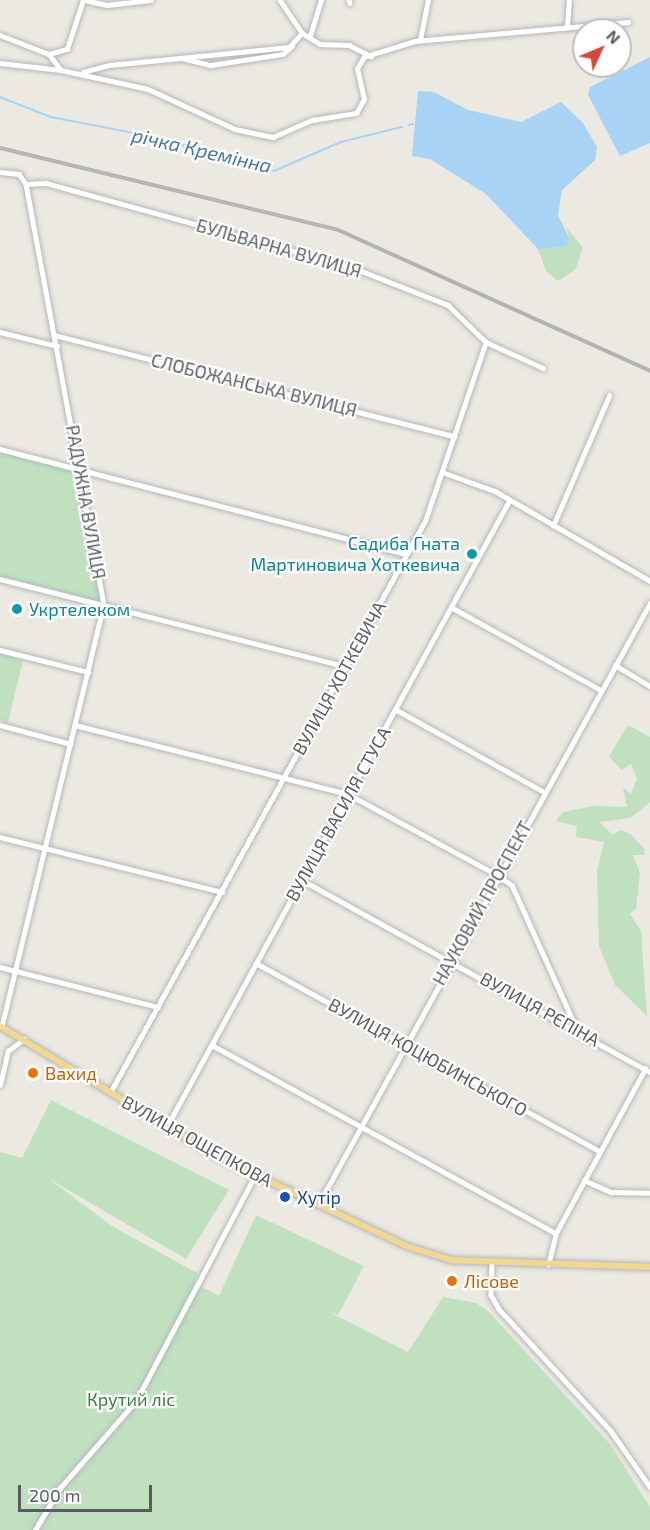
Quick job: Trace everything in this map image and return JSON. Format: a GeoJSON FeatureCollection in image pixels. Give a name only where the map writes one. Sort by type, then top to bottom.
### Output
{"type":"FeatureCollection","features":[{"type":"Feature","properties":{"kind":"highway","name":"ВУЛИЦЯ ОЩЕПКОВА"},"geometry":{"type":"LineString","coordinates":[[1,1027],[166,1128],[255,1175],[435,1257],[492,1264],[650,1268]]}},
{"type":"Feature","properties":{"kind":"street"},"geometry":{"type":"LineString","coordinates":[[0,35],[49,54],[64,52],[84,0],[107,5],[151,0]]}},
{"type":"Feature","properties":{"kind":"street"},"geometry":{"type":"LineString","coordinates":[[280,0],[302,33],[320,44],[349,45],[371,56]]}},
{"type":"Feature","properties":{"kind":"street"},"geometry":{"type":"LineString","coordinates":[[310,36],[321,0]]}},
{"type":"Feature","properties":{"kind":"street"},"geometry":{"type":"LineString","coordinates":[[420,40],[428,0]]}},
{"type":"Feature","properties":{"kind":"street"},"geometry":{"type":"LineString","coordinates":[[567,27],[569,0]]}},
{"type":"Feature","properties":{"kind":"street"},"geometry":{"type":"LineString","coordinates":[[0,63],[61,70],[167,94],[265,137],[286,134],[321,117],[356,113],[363,104],[358,66],[371,56],[420,40],[572,27]]}},
{"type":"Feature","properties":{"kind":"street"},"geometry":{"type":"LineString","coordinates":[[183,58],[211,65],[283,54],[302,33]]}},
{"type":"Feature","properties":{"kind":"street"},"geometry":{"type":"LineString","coordinates":[[79,74],[183,58],[292,46]]}},
{"type":"Feature","properties":{"kind":"street"},"geometry":{"type":"LineString","coordinates":[[49,54],[61,70]]}},
{"type":"Feature","properties":{"kind":"street","name":"БУЛЬВАРНА ВУЛИЦЯ"},"geometry":{"type":"LineString","coordinates":[[0,172],[19,174],[26,184],[46,183],[354,268],[448,305],[486,342],[543,368]]}},
{"type":"Feature","properties":{"kind":"street","name":"РАДУЖНА ВУЛИЦЯ"},"geometry":{"type":"LineString","coordinates":[[1,1027],[104,605],[26,184]]}},
{"type":"Feature","properties":{"kind":"street"},"geometry":{"type":"LineString","coordinates":[[0,332],[57,346]]}},
{"type":"Feature","properties":{"kind":"street","name":"СЛОБОЖАНСЬКА ВУЛИЦЯ"},"geometry":{"type":"LineString","coordinates":[[54,335],[454,436]]}},
{"type":"Feature","properties":{"kind":"street","name":"ВУЛИЦЯ ХОТКЕВИЧА"},"geometry":{"type":"LineString","coordinates":[[110,1093],[407,554],[442,472],[486,342]]}},
{"type":"Feature","properties":{"kind":"street"},"geometry":{"type":"LineString","coordinates":[[553,526],[609,396]]}},
{"type":"Feature","properties":{"kind":"street"},"geometry":{"type":"LineString","coordinates":[[0,449],[407,554]]}},
{"type":"Feature","properties":{"kind":"street"},"geometry":{"type":"LineString","coordinates":[[442,472],[509,501],[650,581]]}},
{"type":"Feature","properties":{"kind":"street","name":"ВУЛИЦЯ ВАСИЛЯ СТУСА"},"geometry":{"type":"LineString","coordinates":[[166,1128],[509,501]]}},
{"type":"Feature","properties":{"kind":"street"},"geometry":{"type":"LineString","coordinates":[[0,579],[345,666]]}},
{"type":"Feature","properties":{"kind":"street","name":"НАУКОВИЙ ПРОСПЕКТ"},"geometry":{"type":"LineString","coordinates":[[318,1205],[450,960],[650,603]]}},
{"type":"Feature","properties":{"kind":"street"},"geometry":{"type":"LineString","coordinates":[[451,607],[601,690]]}},
{"type":"Feature","properties":{"kind":"street"},"geometry":{"type":"LineString","coordinates":[[0,650],[88,672]]}},
{"type":"Feature","properties":{"kind":"street"},"geometry":{"type":"LineString","coordinates":[[615,665],[650,686]]}},
{"type":"Feature","properties":{"kind":"street"},"geometry":{"type":"LineString","coordinates":[[395,709],[544,792]]}},
{"type":"Feature","properties":{"kind":"street"},"geometry":{"type":"LineString","coordinates":[[0,725],[70,744]]}},
{"type":"Feature","properties":{"kind":"street"},"geometry":{"type":"LineString","coordinates":[[75,725],[348,794],[497,875],[512,885],[576,1028]]}},
{"type":"Feature","properties":{"kind":"street"},"geometry":{"type":"LineString","coordinates":[[0,837],[222,892]]}},
{"type":"Feature","properties":{"kind":"street","name":"ВУЛИЦЯ РЄПІНА"},"geometry":{"type":"LineString","coordinates":[[302,880],[576,1028],[647,1070]]}},
{"type":"Feature","properties":{"kind":"street","name":"ВУЛИЦЯ КОЦЮБИНСЬКОГО"},"geometry":{"type":"LineString","coordinates":[[256,963],[404,1046],[600,1151]]}},
{"type":"Feature","properties":{"kind":"street"},"geometry":{"type":"LineString","coordinates":[[0,967],[158,1007]]}},
{"type":"Feature","properties":{"kind":"street"},"geometry":{"type":"LineString","coordinates":[[0,1085],[8,1051],[24,1039]]}},
{"type":"Feature","properties":{"kind":"street"},"geometry":{"type":"LineString","coordinates":[[212,1045],[556,1233]]}},
{"type":"Feature","properties":{"kind":"street"},"geometry":{"type":"LineString","coordinates":[[548,1265],[556,1233],[647,1070]]}},
{"type":"Feature","properties":{"kind":"street"},"geometry":{"type":"LineString","coordinates":[[35,1530],[60,1488],[136,1401],[255,1175]]}},
{"type":"Feature","properties":{"kind":"street"},"geometry":{"type":"LineString","coordinates":[[584,1180],[611,1192],[650,1193]]}},
{"type":"Feature","properties":{"kind":"street"},"geometry":{"type":"LineString","coordinates":[[492,1264],[491,1295],[499,1309],[611,1431],[650,1487]]}},
{"type":"Feature","properties":{"kind":"green space"},"geometry":{"type":"Polygon","coordinates":[[[566,227],[583,248],[575,270],[558,281],[546,271],[538,249],[570,240],[566,227]]]}},
{"type":"Feature","properties":{"kind":"green space"},"geometry":{"type":"Polygon","coordinates":[[[0,449],[80,467],[104,605],[0,579],[0,449]]]}},
{"type":"Feature","properties":{"kind":"green space"},"geometry":{"type":"Polygon","coordinates":[[[0,654],[23,660],[8,722],[0,720],[0,654]]]}},
{"type":"Feature","properties":{"kind":"green space"},"geometry":{"type":"Polygon","coordinates":[[[628,725],[650,737],[650,802],[631,818],[599,822],[613,835],[621,830],[631,834],[644,849],[645,855],[633,855],[640,873],[636,909],[630,914],[641,931],[647,1016],[615,985],[599,946],[597,871],[604,842],[576,837],[577,826],[556,821],[563,812],[594,806],[627,807],[623,788],[631,794],[637,779],[631,764],[621,770],[609,756],[628,725]]]}},
{"type":"Feature","properties":{"kind":"green space","name":"Крутий ліс"},"geometry":{"type":"Polygon","coordinates":[[[51,1100],[229,1190],[186,1259],[48,1178],[112,1226],[197,1273],[194,1283],[219,1296],[256,1215],[364,1266],[338,1315],[329,1312],[408,1352],[443,1297],[476,1303],[488,1311],[610,1444],[650,1507],[650,1530],[0,1530],[0,1152],[22,1158],[51,1100]]]}},
{"type":"Feature","properties":{"kind":"water"},"geometry":{"type":"Polygon","coordinates":[[[650,57],[650,143],[620,156],[588,95],[590,87],[608,78],[632,78],[632,66],[650,57]]]}},
{"type":"Feature","properties":{"kind":"water"},"geometry":{"type":"Polygon","coordinates":[[[418,91],[434,92],[468,110],[521,122],[561,102],[583,123],[597,147],[595,160],[562,190],[558,215],[570,240],[566,246],[538,249],[486,194],[430,159],[412,156],[418,91]]]}},
{"type":"Feature","properties":{"kind":"waterway","name":"річка Кремінна"},"geometry":{"type":"LineString","coordinates":[[0,97],[51,117],[155,137],[274,171],[341,142],[402,127]]}},
{"type":"Feature","properties":{"kind":"waterway","name":"річка Кремінна"},"geometry":{"type":"LineString","coordinates":[[409,125],[413,124]]}},
{"type":"Feature","properties":{"kind":"railway"},"geometry":{"type":"LineString","coordinates":[[0,148],[336,229],[650,371]]}},
{"type":"Feature","properties":{"kind":"place","name":"Садиба Гната Мартиновича Хоткевича"},"geometry":{"type":"Point","coordinates":[472,554]}},
{"type":"Feature","properties":{"kind":"place","name":"Укртелеком"},"geometry":{"type":"Point","coordinates":[17,609]}},
{"type":"Feature","properties":{"kind":"place","name":"Вахид"},"geometry":{"type":"Point","coordinates":[33,1073]}},
{"type":"Feature","properties":{"kind":"place","name":"Хутір"},"geometry":{"type":"Point","coordinates":[285,1197]}},
{"type":"Feature","properties":{"kind":"place","name":"Лісове"},"geometry":{"type":"Point","coordinates":[452,1281]}}]}
